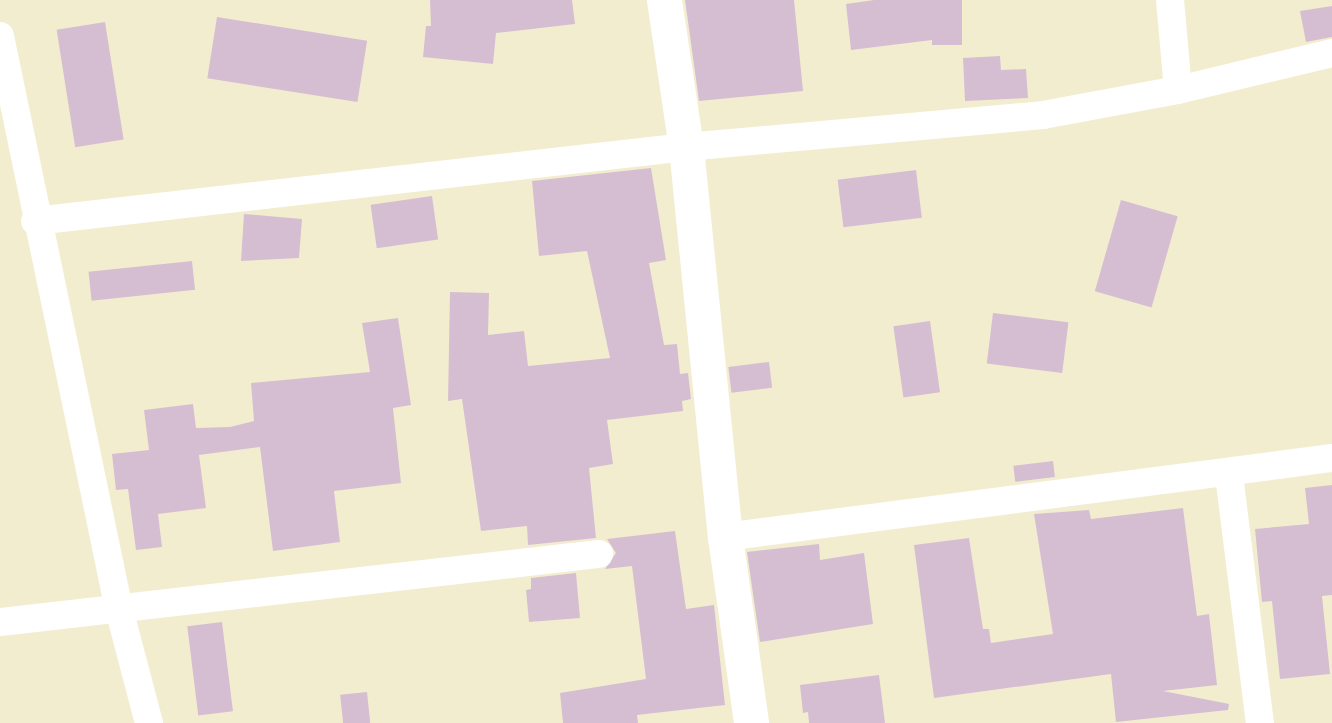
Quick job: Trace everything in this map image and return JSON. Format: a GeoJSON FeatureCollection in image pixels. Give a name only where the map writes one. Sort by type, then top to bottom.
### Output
{"type":"FeatureCollection","features":[{"type":"Feature","properties":{"kind":"street"},"geometry":{"type":"LineString","coordinates":[[664,0],[686,147],[725,537],[751,723]]}},
{"type":"Feature","properties":{"kind":"street"},"geometry":{"type":"LineString","coordinates":[[1170,0],[1178,90]]}},
{"type":"Feature","properties":{"kind":"street"},"geometry":{"type":"LineString","coordinates":[[0,36],[35,221],[118,605],[149,723]]}},
{"type":"Feature","properties":{"kind":"street"},"geometry":{"type":"LineString","coordinates":[[35,221],[686,147],[1043,115],[1178,90],[1332,53]]}},
{"type":"Feature","properties":{"kind":"street"},"geometry":{"type":"LineString","coordinates":[[725,537],[1229,474],[1332,458]]}},
{"type":"Feature","properties":{"kind":"street"},"geometry":{"type":"LineString","coordinates":[[1229,474],[1260,723]]}},
{"type":"Feature","properties":{"kind":"street"},"geometry":{"type":"LineString","coordinates":[[0,622],[118,605],[231,598],[599,554]]}},
{"type":"Feature","properties":{"kind":"building"},"geometry":{"type":"Polygon","coordinates":[[[430,0],[572,0],[575,24],[496,33],[493,64],[423,57],[426,26],[431,26],[430,0]]]}},
{"type":"Feature","properties":{"kind":"building"},"geometry":{"type":"Polygon","coordinates":[[[685,0],[794,0],[803,91],[699,101],[685,0]]]}},
{"type":"Feature","properties":{"kind":"building"},"geometry":{"type":"Polygon","coordinates":[[[874,0],[962,0],[962,45],[932,45],[932,40],[851,50],[846,4],[874,0]]]}},
{"type":"Feature","properties":{"kind":"building"},"geometry":{"type":"Polygon","coordinates":[[[1332,6],[1332,37],[1306,42],[1300,11],[1332,6]]]}},
{"type":"Feature","properties":{"kind":"building"},"geometry":{"type":"Polygon","coordinates":[[[217,17],[367,41],[357,102],[207,78],[217,17]]]}},
{"type":"Feature","properties":{"kind":"building"},"geometry":{"type":"Polygon","coordinates":[[[105,22],[124,140],[75,147],[57,30],[105,22]]]}},
{"type":"Feature","properties":{"kind":"building"},"geometry":{"type":"Polygon","coordinates":[[[1000,56],[1001,70],[1026,69],[1028,98],[965,101],[963,58],[1000,56]]]}},
{"type":"Feature","properties":{"kind":"building"},"geometry":{"type":"Polygon","coordinates":[[[651,168],[666,260],[649,263],[664,345],[677,344],[680,374],[688,373],[691,399],[682,401],[683,411],[607,420],[613,464],[589,468],[596,538],[528,545],[527,526],[481,531],[462,399],[448,401],[450,292],[489,293],[488,335],[524,331],[528,366],[610,358],[587,251],[539,256],[532,181],[651,168]]]}},
{"type":"Feature","properties":{"kind":"building"},"geometry":{"type":"Polygon","coordinates":[[[916,170],[922,218],[843,227],[838,180],[916,170]]]}},
{"type":"Feature","properties":{"kind":"building"},"geometry":{"type":"Polygon","coordinates":[[[432,196],[438,240],[377,248],[371,205],[432,196]]]}},
{"type":"Feature","properties":{"kind":"building"},"geometry":{"type":"Polygon","coordinates":[[[1121,200],[1178,216],[1152,308],[1095,291],[1121,200]]]}},
{"type":"Feature","properties":{"kind":"building"},"geometry":{"type":"Polygon","coordinates":[[[244,214],[302,219],[299,258],[241,261],[244,214]]]}},
{"type":"Feature","properties":{"kind":"building"},"geometry":{"type":"Polygon","coordinates":[[[192,261],[195,290],[92,301],[89,272],[192,261]]]}},
{"type":"Feature","properties":{"kind":"building"},"geometry":{"type":"Polygon","coordinates":[[[993,313],[1068,322],[1062,373],[987,364],[993,313]]]}},
{"type":"Feature","properties":{"kind":"building"},"geometry":{"type":"Polygon","coordinates":[[[398,318],[411,405],[393,408],[401,483],[334,491],[340,542],[273,551],[260,447],[199,455],[206,508],[158,514],[162,547],[136,550],[128,489],[116,490],[112,454],[149,450],[144,410],[193,404],[196,428],[230,427],[254,421],[251,383],[370,372],[362,323],[398,318]]]}},
{"type":"Feature","properties":{"kind":"building"},"geometry":{"type":"Polygon","coordinates":[[[930,321],[940,392],[903,397],[893,326],[930,321]]]}},
{"type":"Feature","properties":{"kind":"building"},"geometry":{"type":"Polygon","coordinates":[[[769,362],[772,388],[731,393],[728,367],[769,362]]]}},
{"type":"Feature","properties":{"kind":"building"},"geometry":{"type":"Polygon","coordinates":[[[1053,461],[1055,477],[1015,482],[1013,466],[1053,461]]]}},
{"type":"Feature","properties":{"kind":"building"},"geometry":{"type":"Polygon","coordinates":[[[1332,485],[1332,595],[1322,596],[1330,674],[1280,679],[1272,601],[1262,602],[1255,529],[1309,524],[1305,488],[1332,485]]]}},
{"type":"Feature","properties":{"kind":"building"},"geometry":{"type":"Polygon","coordinates":[[[1183,508],[1197,616],[1209,614],[1217,685],[1163,691],[1229,704],[1228,710],[1116,722],[1111,674],[934,698],[914,545],[969,538],[983,629],[989,629],[991,643],[1053,634],[1034,514],[1089,510],[1091,519],[1183,508]]]}},
{"type":"Feature","properties":{"kind":"building"},"geometry":{"type":"Polygon","coordinates":[[[675,531],[686,609],[714,605],[725,705],[637,715],[638,723],[563,723],[560,693],[646,679],[632,566],[605,569],[616,553],[607,539],[675,531]]]}},
{"type":"Feature","properties":{"kind":"building"},"geometry":{"type":"Polygon","coordinates":[[[819,544],[820,560],[864,553],[873,624],[760,642],[747,552],[819,544]]]}},
{"type":"Feature","properties":{"kind":"building"},"geometry":{"type":"Polygon","coordinates":[[[576,573],[580,618],[529,622],[526,590],[531,589],[531,578],[576,573]]]}},
{"type":"Feature","properties":{"kind":"building"},"geometry":{"type":"Polygon","coordinates":[[[222,622],[233,711],[198,716],[187,626],[222,622]]]}},
{"type":"Feature","properties":{"kind":"building"},"geometry":{"type":"Polygon","coordinates":[[[879,675],[885,723],[809,723],[808,712],[803,713],[800,685],[879,675]]]}},
{"type":"Feature","properties":{"kind":"building"},"geometry":{"type":"Polygon","coordinates":[[[367,692],[370,723],[343,723],[340,695],[367,692]]]}}]}
